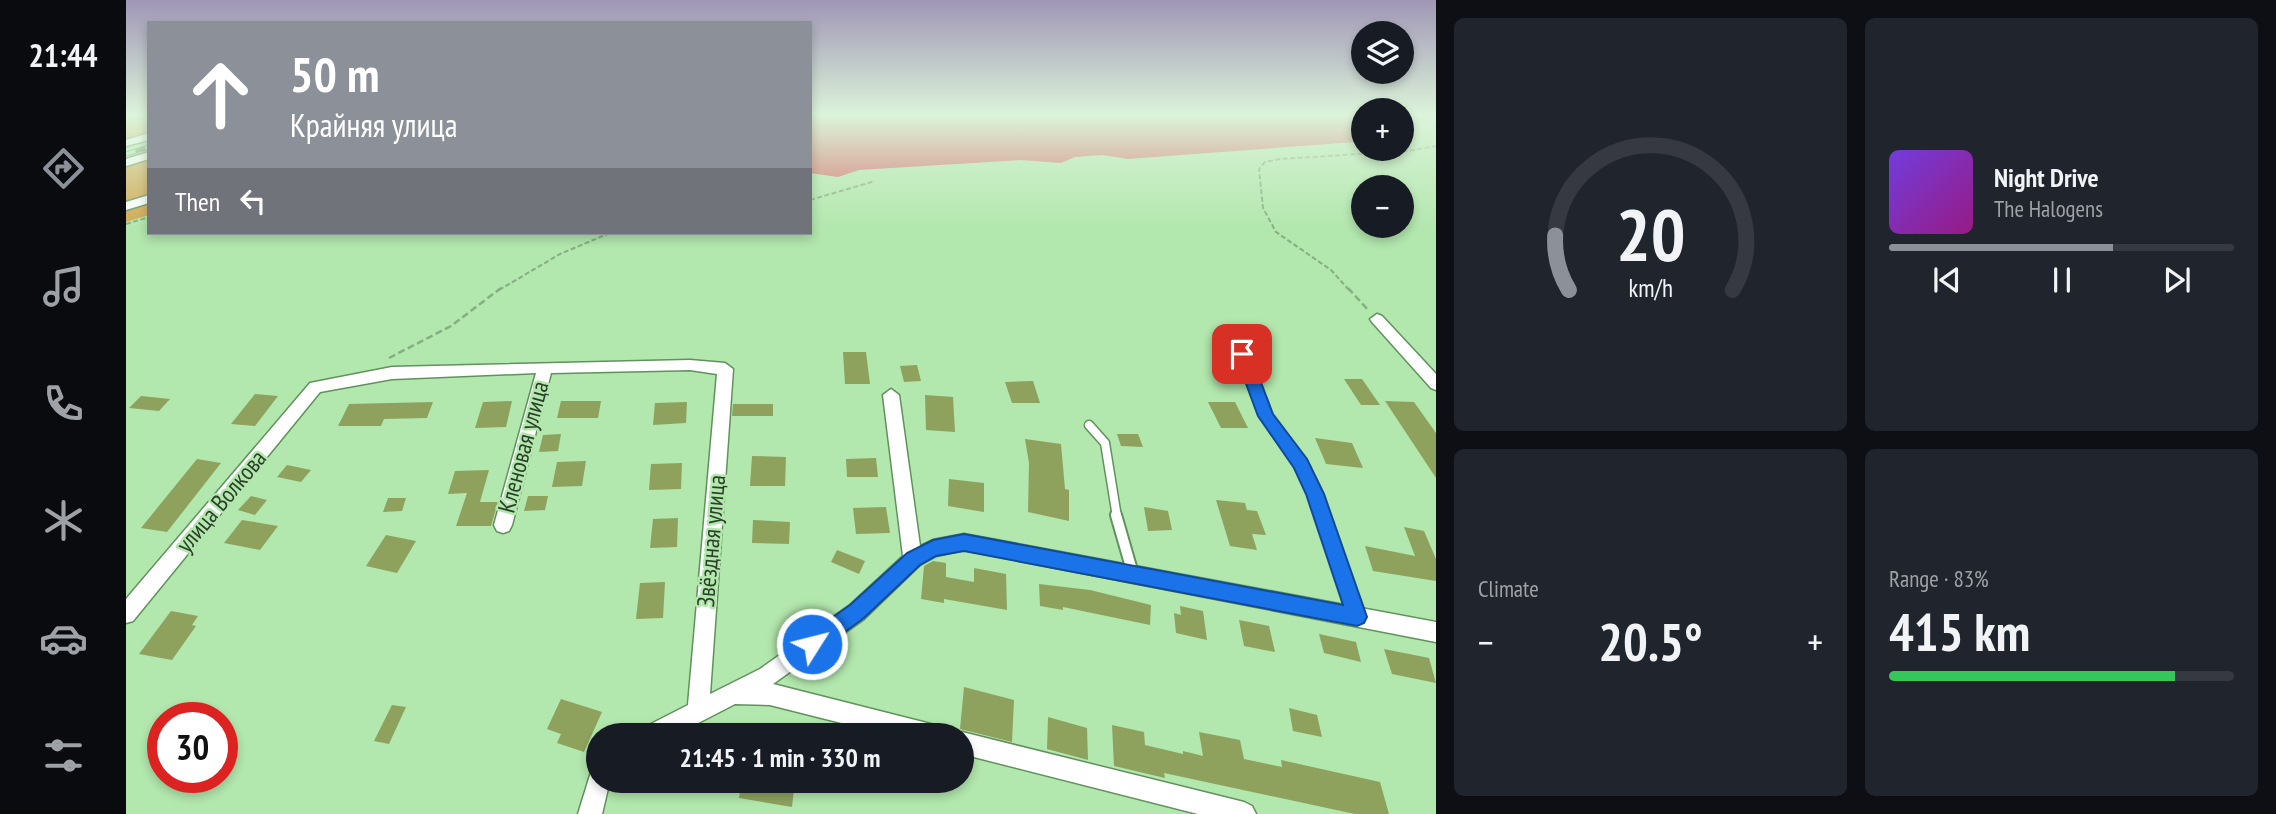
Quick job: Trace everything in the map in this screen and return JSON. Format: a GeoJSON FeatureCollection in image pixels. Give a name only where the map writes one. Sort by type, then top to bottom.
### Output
{"type":"FeatureCollection","features":[{"type":"Feature","properties":{"kind":"street"},"geometry":{"type":"LineString","coordinates":[[126,163],[147,156]]}},
{"type":"Feature","properties":{"kind":"street"},"geometry":{"type":"LineString","coordinates":[[126,206],[147,200]]}},
{"type":"Feature","properties":{"kind":"street"},"geometry":{"type":"LineString","coordinates":[[1377,319],[1436,384]]}},
{"type":"Feature","properties":{"kind":"street","name":"Звёздная улица"},"geometry":{"type":"LineString","coordinates":[[544,370],[690,365],[725,369],[698,712]]}},
{"type":"Feature","properties":{"kind":"street","name":"улица Волкова"},"geometry":{"type":"LineString","coordinates":[[126,614],[315,387],[392,373],[544,370]]}},
{"type":"Feature","properties":{"kind":"street","name":"Кленовая улица"},"geometry":{"type":"LineString","coordinates":[[503,525],[544,370]]}},
{"type":"Feature","properties":{"kind":"street"},"geometry":{"type":"LineString","coordinates":[[891,395],[913,559]]}},
{"type":"Feature","properties":{"kind":"street"},"geometry":{"type":"LineString","coordinates":[[676,723],[767,676],[857,612],[913,559],[933,548],[964,542],[1436,632]]}},
{"type":"Feature","properties":{"kind":"street"},"geometry":{"type":"LineString","coordinates":[[733,694],[770,694],[884,723]]}},
{"type":"Feature","properties":{"kind":"street"},"geometry":{"type":"LineString","coordinates":[[974,746],[1244,814]]}},
{"type":"Feature","properties":{"kind":"street"},"geometry":{"type":"LineString","coordinates":[[590,814],[596,793]]}},
{"type":"Feature","properties":{"kind":"lane"},"geometry":{"type":"LineString","coordinates":[[1234,333],[1266,416],[1301,464],[1315,494],[1357,617]]}},
{"type":"Feature","properties":{"kind":"lane"},"geometry":{"type":"LineString","coordinates":[[1089,425],[1105,443],[1117,520],[1133,574]]}},
{"type":"Feature","properties":{"kind":"path"},"geometry":{"type":"LineString","coordinates":[[1371,154],[1265,162],[1259,169],[1258,178],[1263,208],[1276,232],[1331,270],[1377,319]]}},
{"type":"Feature","properties":{"kind":"path"},"geometry":{"type":"LineString","coordinates":[[812,199],[875,181]]}},
{"type":"Feature","properties":{"kind":"path"},"geometry":{"type":"LineString","coordinates":[[126,224],[147,218]]}},
{"type":"Feature","properties":{"kind":"path"},"geometry":{"type":"LineString","coordinates":[[384,361],[451,326],[503,287],[560,254],[605,235]]}},
{"type":"Feature","properties":{"kind":"shaded area"},"geometry":{"type":"Polygon","coordinates":[[[147,154],[147,216],[126,222],[126,159],[147,154]]]}},
{"type":"Feature","properties":{"kind":"shaded area"},"geometry":{"type":"Polygon","coordinates":[[[812,154],[1195,154],[1128,159],[1103,155],[1075,157],[1061,163],[1021,160],[859,170],[838,177],[812,173],[812,154]]]}},
{"type":"Feature","properties":{"kind":"building"},"geometry":{"type":"Polygon","coordinates":[[[843,352],[866,352],[870,384],[845,384],[843,352]]]}},
{"type":"Feature","properties":{"kind":"building"},"geometry":{"type":"Polygon","coordinates":[[[917,365],[921,381],[904,382],[900,366],[917,365]]]}},
{"type":"Feature","properties":{"kind":"building"},"geometry":{"type":"Polygon","coordinates":[[[1344,379],[1362,379],[1380,405],[1361,405],[1344,379]]]}},
{"type":"Feature","properties":{"kind":"building"},"geometry":{"type":"Polygon","coordinates":[[[1033,381],[1040,403],[1012,403],[1005,382],[1033,381]]]}},
{"type":"Feature","properties":{"kind":"building"},"geometry":{"type":"Polygon","coordinates":[[[255,394],[278,396],[255,426],[231,424],[255,394]]]}},
{"type":"Feature","properties":{"kind":"building"},"geometry":{"type":"Polygon","coordinates":[[[925,395],[953,397],[955,432],[926,430],[925,395]]]}},
{"type":"Feature","properties":{"kind":"building"},"geometry":{"type":"Polygon","coordinates":[[[141,396],[170,399],[159,411],[129,408],[141,396]]]}},
{"type":"Feature","properties":{"kind":"building"},"geometry":{"type":"Polygon","coordinates":[[[512,401],[506,427],[475,428],[483,402],[512,401]]]}},
{"type":"Feature","properties":{"kind":"building"},"geometry":{"type":"Polygon","coordinates":[[[561,401],[601,401],[598,418],[557,418],[561,401]]]}},
{"type":"Feature","properties":{"kind":"building"},"geometry":{"type":"Polygon","coordinates":[[[1385,401],[1414,402],[1436,433],[1436,478],[1385,401]]]}},
{"type":"Feature","properties":{"kind":"building"},"geometry":{"type":"Polygon","coordinates":[[[433,402],[427,418],[384,419],[381,426],[338,426],[349,404],[433,402]]]}},
{"type":"Feature","properties":{"kind":"building"},"geometry":{"type":"Polygon","coordinates":[[[687,402],[686,423],[653,425],[655,403],[687,402]]]}},
{"type":"Feature","properties":{"kind":"building"},"geometry":{"type":"Polygon","coordinates":[[[1208,402],[1235,402],[1248,428],[1221,428],[1208,402]]]}},
{"type":"Feature","properties":{"kind":"building"},"geometry":{"type":"Polygon","coordinates":[[[733,404],[773,404],[773,416],[732,416],[733,404]]]}},
{"type":"Feature","properties":{"kind":"building"},"geometry":{"type":"Polygon","coordinates":[[[561,434],[558,451],[539,452],[543,435],[561,434]]]}},
{"type":"Feature","properties":{"kind":"building"},"geometry":{"type":"Polygon","coordinates":[[[1117,434],[1138,434],[1143,447],[1121,446],[1117,434]]]}},
{"type":"Feature","properties":{"kind":"building"},"geometry":{"type":"Polygon","coordinates":[[[1315,438],[1352,443],[1363,468],[1326,464],[1315,438]]]}},
{"type":"Feature","properties":{"kind":"building"},"geometry":{"type":"Polygon","coordinates":[[[1025,439],[1061,444],[1065,489],[1069,490],[1069,521],[1028,512],[1029,463],[1025,439]]]}},
{"type":"Feature","properties":{"kind":"building"},"geometry":{"type":"Polygon","coordinates":[[[752,456],[786,457],[785,486],[750,486],[752,456]]]}},
{"type":"Feature","properties":{"kind":"building"},"geometry":{"type":"Polygon","coordinates":[[[876,458],[878,477],[847,477],[846,459],[876,458]]]}},
{"type":"Feature","properties":{"kind":"building"},"geometry":{"type":"Polygon","coordinates":[[[197,459],[221,463],[167,532],[141,528],[197,459]]]}},
{"type":"Feature","properties":{"kind":"building"},"geometry":{"type":"Polygon","coordinates":[[[586,461],[582,486],[552,487],[557,462],[586,461]]]}},
{"type":"Feature","properties":{"kind":"building"},"geometry":{"type":"Polygon","coordinates":[[[682,463],[681,489],[649,490],[651,464],[682,463]]]}},
{"type":"Feature","properties":{"kind":"building"},"geometry":{"type":"Polygon","coordinates":[[[287,465],[311,470],[301,482],[277,477],[287,465]]]}},
{"type":"Feature","properties":{"kind":"building"},"geometry":{"type":"Polygon","coordinates":[[[489,470],[480,502],[498,502],[491,526],[456,526],[467,493],[448,494],[455,471],[489,470]]]}},
{"type":"Feature","properties":{"kind":"building"},"geometry":{"type":"Polygon","coordinates":[[[949,479],[984,483],[984,512],[948,506],[949,479]]]}},
{"type":"Feature","properties":{"kind":"building"},"geometry":{"type":"Polygon","coordinates":[[[251,496],[267,500],[255,515],[238,510],[251,496]]]}},
{"type":"Feature","properties":{"kind":"building"},"geometry":{"type":"Polygon","coordinates":[[[528,496],[548,496],[545,510],[524,511],[528,496]]]}},
{"type":"Feature","properties":{"kind":"building"},"geometry":{"type":"Polygon","coordinates":[[[388,498],[406,498],[402,511],[383,512],[388,498]]]}},
{"type":"Feature","properties":{"kind":"building"},"geometry":{"type":"Polygon","coordinates":[[[1216,500],[1245,503],[1247,510],[1257,511],[1266,535],[1252,534],[1257,550],[1230,546],[1216,500]]]}},
{"type":"Feature","properties":{"kind":"building"},"geometry":{"type":"Polygon","coordinates":[[[886,507],[890,533],[856,534],[853,508],[886,507]]]}},
{"type":"Feature","properties":{"kind":"building"},"geometry":{"type":"Polygon","coordinates":[[[1144,507],[1168,511],[1172,530],[1148,531],[1144,507]]]}},
{"type":"Feature","properties":{"kind":"building"},"geometry":{"type":"Polygon","coordinates":[[[678,518],[677,547],[650,548],[653,519],[678,518]]]}},
{"type":"Feature","properties":{"kind":"building"},"geometry":{"type":"Polygon","coordinates":[[[242,520],[278,526],[260,550],[224,543],[242,520]]]}},
{"type":"Feature","properties":{"kind":"building"},"geometry":{"type":"Polygon","coordinates":[[[753,520],[790,522],[789,544],[752,543],[753,520]]]}},
{"type":"Feature","properties":{"kind":"building"},"geometry":{"type":"Polygon","coordinates":[[[1404,527],[1424,531],[1436,559],[1436,581],[1373,571],[1365,546],[1415,556],[1404,527]]]}},
{"type":"Feature","properties":{"kind":"building"},"geometry":{"type":"Polygon","coordinates":[[[386,535],[416,541],[397,573],[366,566],[386,535]]]}},
{"type":"Feature","properties":{"kind":"building"},"geometry":{"type":"Polygon","coordinates":[[[837,550],[865,561],[859,574],[831,562],[837,550]]]}},
{"type":"Feature","properties":{"kind":"building"},"geometry":{"type":"Polygon","coordinates":[[[933,561],[946,563],[946,577],[974,582],[974,568],[1006,574],[1007,610],[944,599],[944,603],[921,599],[924,566],[933,561]]]}},
{"type":"Feature","properties":{"kind":"building"},"geometry":{"type":"Polygon","coordinates":[[[665,582],[663,618],[636,619],[640,583],[665,582]]]}},
{"type":"Feature","properties":{"kind":"building"},"geometry":{"type":"Polygon","coordinates":[[[1039,584],[1090,590],[1151,605],[1150,625],[1063,607],[1063,610],[1040,606],[1039,584]]]}},
{"type":"Feature","properties":{"kind":"building"},"geometry":{"type":"Polygon","coordinates":[[[1180,606],[1203,611],[1207,640],[1176,633],[1174,613],[1181,615],[1180,606]]]}},
{"type":"Feature","properties":{"kind":"building"},"geometry":{"type":"Polygon","coordinates":[[[171,611],[198,616],[192,625],[196,626],[172,660],[139,654],[171,611]]]}},
{"type":"Feature","properties":{"kind":"building"},"geometry":{"type":"Polygon","coordinates":[[[1239,620],[1269,626],[1275,652],[1244,646],[1239,620]]]}},
{"type":"Feature","properties":{"kind":"building"},"geometry":{"type":"Polygon","coordinates":[[[1319,634],[1356,642],[1361,662],[1324,653],[1319,634]]]}},
{"type":"Feature","properties":{"kind":"building"},"geometry":{"type":"Polygon","coordinates":[[[1384,649],[1429,658],[1436,683],[1392,674],[1384,649]]]}},
{"type":"Feature","properties":{"kind":"building"},"geometry":{"type":"Polygon","coordinates":[[[964,687],[1014,700],[1012,742],[974,732],[974,723],[961,723],[964,687]]]}},
{"type":"Feature","properties":{"kind":"building"},"geometry":{"type":"Polygon","coordinates":[[[561,699],[602,712],[597,723],[586,723],[584,752],[557,743],[561,734],[547,729],[561,699]]]}},
{"type":"Feature","properties":{"kind":"building"},"geometry":{"type":"Polygon","coordinates":[[[392,705],[406,707],[389,744],[374,741],[392,705]]]}},
{"type":"Feature","properties":{"kind":"building"},"geometry":{"type":"Polygon","coordinates":[[[1289,708],[1317,715],[1322,737],[1293,731],[1289,708]]]}},
{"type":"Feature","properties":{"kind":"building"},"geometry":{"type":"Polygon","coordinates":[[[1048,717],[1087,728],[1088,760],[1047,749],[1048,717]]]}},
{"type":"Feature","properties":{"kind":"building"},"geometry":{"type":"Polygon","coordinates":[[[1112,725],[1144,732],[1145,745],[1183,754],[1183,751],[1203,756],[1199,732],[1240,740],[1244,759],[1282,767],[1281,760],[1380,782],[1389,814],[1355,814],[1164,773],[1165,778],[1114,766],[1112,725]]]}},
{"type":"Feature","properties":{"kind":"building"},"geometry":{"type":"Polygon","coordinates":[[[740,793],[794,793],[792,807],[739,798],[740,793]]]}},
{"type":"Feature","properties":{"kind":"route"},"geometry":{"type":"LineString","coordinates":[[812,644],[857,612],[913,559],[933,548],[964,542],[1357,617],[1315,494],[1301,464],[1266,416],[1242,354]]}}]}
